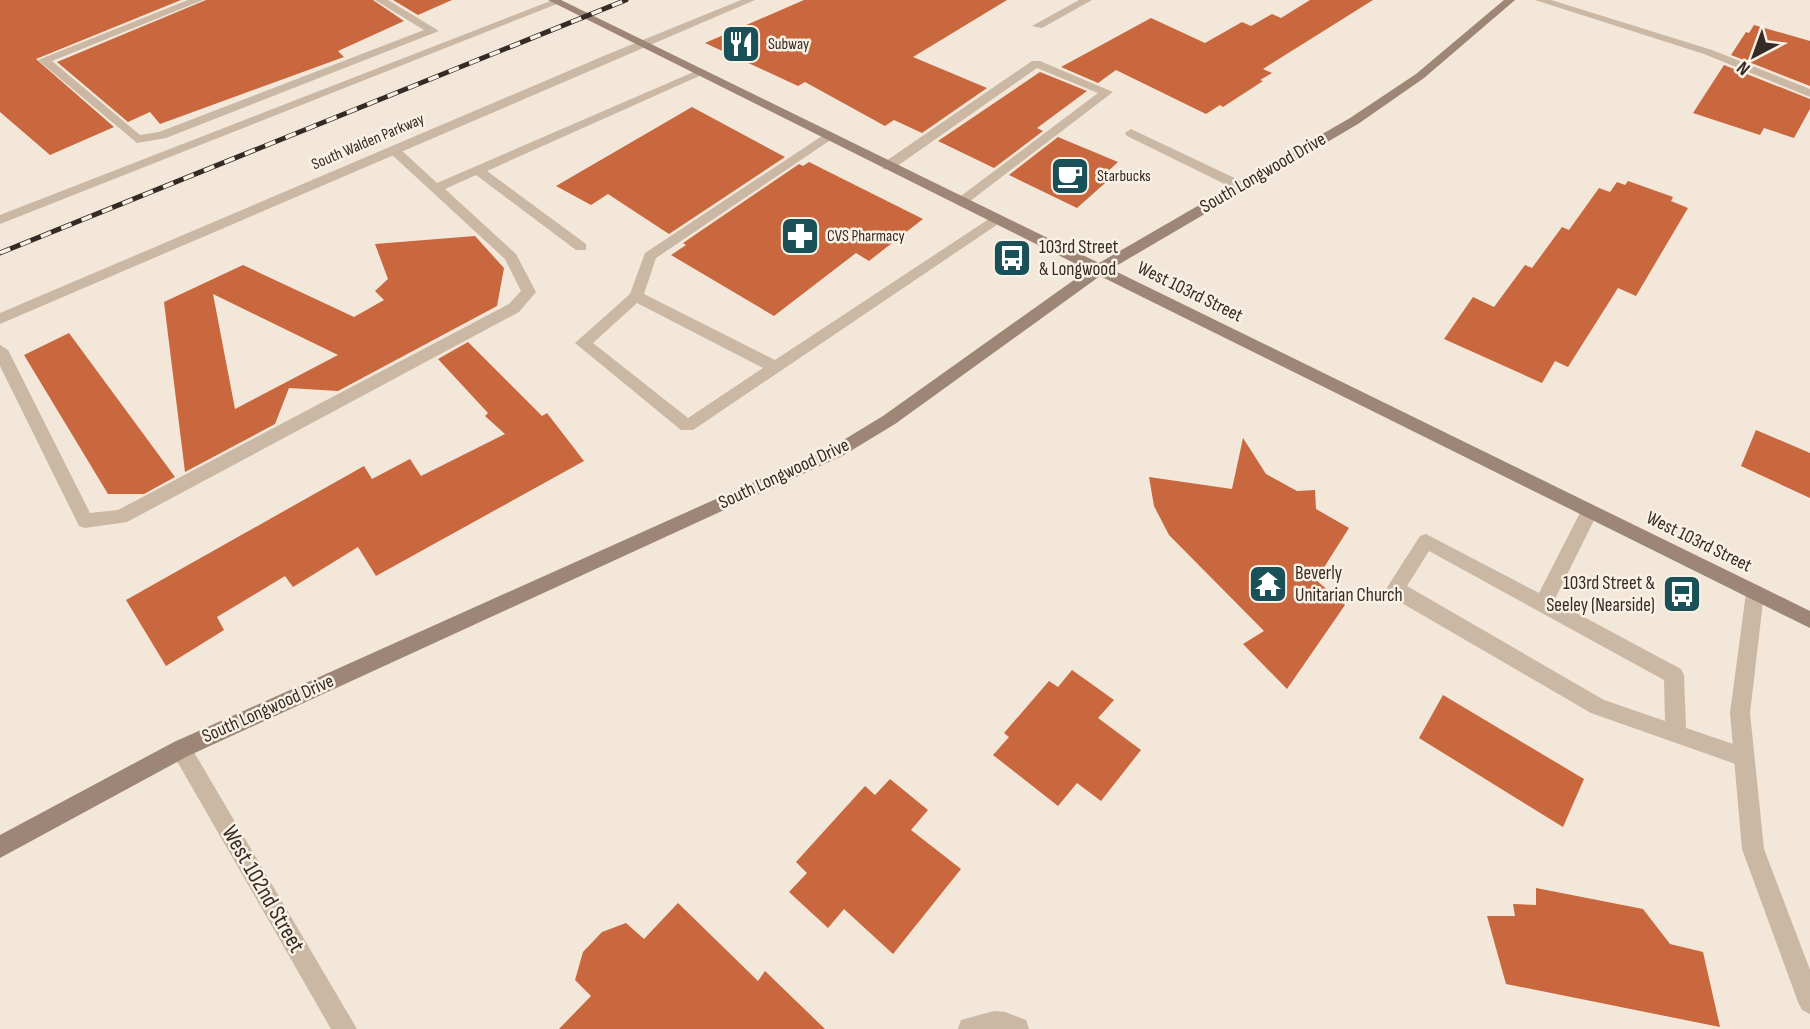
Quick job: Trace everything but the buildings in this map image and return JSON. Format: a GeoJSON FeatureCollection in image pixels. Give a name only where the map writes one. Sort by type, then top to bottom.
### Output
{"type":"FeatureCollection","features":[{"type":"Feature","properties":{"kind":"street"},"geometry":{"type":"LineString","coordinates":[[198,0],[44,60],[138,139],[162,135],[433,31],[380,0]]}},
{"type":"Feature","properties":{"kind":"street","name":"South Walden Parkway"},"geometry":{"type":"LineString","coordinates":[[0,319],[750,0]]}},
{"type":"Feature","properties":{"kind":"street"},"geometry":{"type":"LineString","coordinates":[[1038,26],[1087,0]]}},
{"type":"Feature","properties":{"kind":"street","name":"South Longwood Drive"},"geometry":{"type":"LineString","coordinates":[[0,847],[181,749],[838,451],[889,420],[1098,270],[1354,121],[1420,76],[1510,0]]}},
{"type":"Feature","properties":{"kind":"street"},"geometry":{"type":"LineString","coordinates":[[1540,0],[1708,52],[1810,93]]}},
{"type":"Feature","properties":{"kind":"street"},"geometry":{"type":"LineString","coordinates":[[0,220],[555,1]]}},
{"type":"Feature","properties":{"kind":"street","name":"West 103rd Street"},"geometry":{"type":"LineString","coordinates":[[555,1],[1810,620]]}},
{"type":"Feature","properties":{"kind":"street"},"geometry":{"type":"LineString","coordinates":[[888,166],[1036,63],[1107,92],[960,202]]}},
{"type":"Feature","properties":{"kind":"street"},"geometry":{"type":"LineString","coordinates":[[436,188],[700,73]]}},
{"type":"Feature","properties":{"kind":"street"},"geometry":{"type":"LineString","coordinates":[[1131,133],[1241,186]]}},
{"type":"Feature","properties":{"kind":"street"},"geometry":{"type":"LineString","coordinates":[[828,136],[650,256],[636,296],[583,343],[687,426],[997,220]]}},
{"type":"Feature","properties":{"kind":"street"},"geometry":{"type":"LineString","coordinates":[[0,350],[85,521],[121,517],[514,308],[529,292],[511,257],[394,150]]}},
{"type":"Feature","properties":{"kind":"street"},"geometry":{"type":"LineString","coordinates":[[479,171],[580,247]]}},
{"type":"Feature","properties":{"kind":"street"},"geometry":{"type":"LineString","coordinates":[[636,296],[775,367]]}},
{"type":"Feature","properties":{"kind":"street"},"geometry":{"type":"LineString","coordinates":[[1542,605],[1589,512]]}},
{"type":"Feature","properties":{"kind":"street"},"geometry":{"type":"LineString","coordinates":[[1676,734],[1674,675],[1426,541],[1395,589],[1598,708],[1744,757]]}},
{"type":"Feature","properties":{"kind":"street"},"geometry":{"type":"LineString","coordinates":[[1755,593],[1740,713],[1753,849],[1810,1002]]}},
{"type":"Feature","properties":{"kind":"street","name":"West 102nd Street"},"geometry":{"type":"LineString","coordinates":[[181,749],[345,1029]]}},
{"type":"Feature","properties":{"kind":"street"},"geometry":{"type":"LineString","coordinates":[[970,1029],[983,1022],[1010,1025],[1017,1029]]}},
{"type":"Feature","properties":{"kind":"railway"},"geometry":{"type":"LineString","coordinates":[[0,253],[626,0]]}},
{"type":"Feature","properties":{"kind":"place","name":"Subway"},"geometry":{"type":"Point","coordinates":[741,44]}},
{"type":"Feature","properties":{"kind":"place","name":"Starbucks"},"geometry":{"type":"Point","coordinates":[1070,176]}},
{"type":"Feature","properties":{"kind":"place","name":"CVS Pharmacy"},"geometry":{"type":"Point","coordinates":[800,236]}},
{"type":"Feature","properties":{"kind":"place","name":"103rd Street & Longwood"},"geometry":{"type":"Point","coordinates":[1012,258]}},
{"type":"Feature","properties":{"kind":"place","name":"Beverly Unitarian Church"},"geometry":{"type":"Point","coordinates":[1268,584]}},
{"type":"Feature","properties":{"kind":"place","name":"103rd Street & Seeley (Nearside)"},"geometry":{"type":"Point","coordinates":[1682,594]}}]}
